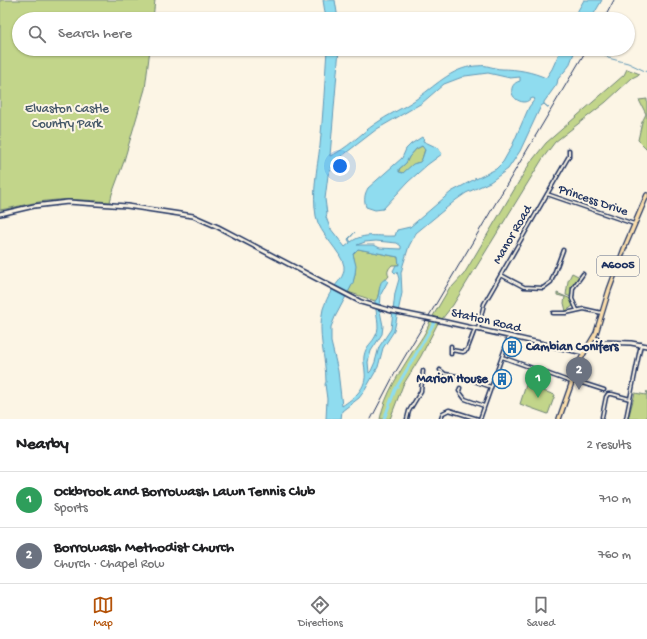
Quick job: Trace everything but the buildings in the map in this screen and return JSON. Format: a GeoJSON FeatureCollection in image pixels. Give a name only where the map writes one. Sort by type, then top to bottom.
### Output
{"type":"FeatureCollection","features":[{"type":"Feature","properties":{"kind":"main road","name":"A6005"},"geometry":{"type":"LineString","coordinates":[[559,419],[584,353],[594,337],[609,290],[634,224],[647,195]]}},
{"type":"Feature","properties":{"kind":"main road","name":"Station Road"},"geometry":{"type":"LineString","coordinates":[[0,214],[34,206],[68,202],[127,206],[188,214],[218,226],[352,297],[372,306],[584,353]]}},
{"type":"Feature","properties":{"kind":"main road"},"geometry":{"type":"LineString","coordinates":[[594,337],[600,341],[631,342],[647,346]]}},
{"type":"Feature","properties":{"kind":"street","name":"Manor Road"},"geometry":{"type":"LineString","coordinates":[[451,350],[463,352],[467,350],[476,329],[482,307],[569,156],[568,150]]}},
{"type":"Feature","properties":{"kind":"street","name":"Princess Drive"},"geometry":{"type":"LineString","coordinates":[[547,194],[634,224]]}},
{"type":"Feature","properties":{"kind":"street"},"geometry":{"type":"LineString","coordinates":[[501,275],[524,287],[543,288],[551,282],[563,250]]}},
{"type":"Feature","properties":{"kind":"street"},"geometry":{"type":"LineString","coordinates":[[577,310],[572,299],[572,290],[574,284],[583,274]]}},
{"type":"Feature","properties":{"kind":"street"},"geometry":{"type":"LineString","coordinates":[[553,313],[588,310],[602,313]]}},
{"type":"Feature","properties":{"kind":"street"},"geometry":{"type":"LineString","coordinates":[[441,419],[443,413],[449,410],[479,419],[509,337]]}},
{"type":"Feature","properties":{"kind":"street"},"geometry":{"type":"LineString","coordinates":[[626,419],[641,344]]}},
{"type":"Feature","properties":{"kind":"street"},"geometry":{"type":"LineString","coordinates":[[451,346],[451,354]]}},
{"type":"Feature","properties":{"kind":"street"},"geometry":{"type":"LineString","coordinates":[[502,356],[573,381],[604,390]]}},
{"type":"Feature","properties":{"kind":"street"},"geometry":{"type":"LineString","coordinates":[[440,370],[445,374],[463,377],[491,387]]}},
{"type":"Feature","properties":{"kind":"street"},"geometry":{"type":"LineString","coordinates":[[407,419],[409,411],[421,391],[423,371]]}},
{"type":"Feature","properties":{"kind":"street"},"geometry":{"type":"LineString","coordinates":[[460,388],[459,391],[465,399],[484,406]]}},
{"type":"Feature","properties":{"kind":"street"},"geometry":{"type":"LineString","coordinates":[[602,417],[606,397],[609,394],[630,399]]}},
{"type":"Feature","properties":{"kind":"street"},"geometry":{"type":"LineString","coordinates":[[602,413],[606,414]]}},
{"type":"Feature","properties":{"kind":"green space","name":"Elvaston Castle Country Park"},"geometry":{"type":"Polygon","coordinates":[[[0,0],[155,0],[154,12],[12,12],[12,56],[149,56],[145,89],[110,202],[57,200],[0,210],[0,0]]]}},
{"type":"Feature","properties":{"kind":"green space"},"geometry":{"type":"Polygon","coordinates":[[[627,69],[640,74],[632,78],[606,102],[555,142],[543,158],[453,305],[442,319],[433,316],[450,287],[452,287],[464,274],[530,163],[546,143],[624,75],[627,69]]]}},
{"type":"Feature","properties":{"kind":"green space"},"geometry":{"type":"Polygon","coordinates":[[[647,99],[647,149],[638,140],[642,122],[646,114],[639,100],[647,99]]]}},
{"type":"Feature","properties":{"kind":"green space"},"geometry":{"type":"Polygon","coordinates":[[[422,146],[425,149],[420,163],[416,163],[403,173],[399,172],[399,169],[406,163],[416,149],[422,146]]]}},
{"type":"Feature","properties":{"kind":"green space"},"geometry":{"type":"Polygon","coordinates":[[[358,249],[398,257],[399,265],[392,265],[389,269],[389,276],[380,287],[377,300],[375,301],[348,292],[353,282],[355,273],[353,254],[358,249]]]}},
{"type":"Feature","properties":{"kind":"green space"},"geometry":{"type":"Polygon","coordinates":[[[572,273],[580,277],[572,286],[571,297],[566,295],[568,281],[572,273]]]}},
{"type":"Feature","properties":{"kind":"green space"},"geometry":{"type":"Polygon","coordinates":[[[557,293],[571,299],[573,306],[566,311],[564,303],[565,297],[557,295],[557,293]]]}},
{"type":"Feature","properties":{"kind":"green space"},"geometry":{"type":"Polygon","coordinates":[[[430,321],[438,323],[421,356],[403,385],[390,419],[380,419],[385,401],[408,359],[425,333],[430,321]]]}},
{"type":"Feature","properties":{"kind":"green space"},"geometry":{"type":"Polygon","coordinates":[[[526,385],[555,395],[548,414],[520,404],[526,385]]]}},
{"type":"Feature","properties":{"kind":"green space"},"geometry":{"type":"Polygon","coordinates":[[[647,391],[647,419],[628,419],[635,393],[646,395],[647,391]]]}},
{"type":"Feature","properties":{"kind":"water"},"geometry":{"type":"Polygon","coordinates":[[[323,0],[335,0],[337,12],[325,12],[323,0]]]}},
{"type":"Feature","properties":{"kind":"water"},"geometry":{"type":"Polygon","coordinates":[[[584,0],[602,0],[595,12],[577,12],[584,0]]]}},
{"type":"Feature","properties":{"kind":"water"},"geometry":{"type":"Polygon","coordinates":[[[327,56],[338,56],[330,156],[348,145],[369,128],[410,103],[450,74],[458,70],[475,66],[484,66],[498,69],[525,71],[546,78],[558,56],[573,56],[569,66],[558,79],[557,84],[544,104],[541,106],[520,151],[508,169],[490,182],[466,193],[416,233],[409,246],[401,273],[402,293],[394,331],[383,348],[378,367],[365,390],[359,398],[342,411],[341,419],[326,419],[326,373],[321,336],[321,318],[323,309],[331,292],[342,276],[344,266],[339,255],[321,229],[316,216],[315,181],[321,134],[327,56]],[[488,73],[465,76],[444,84],[422,103],[377,129],[338,159],[332,166],[328,175],[325,199],[326,217],[330,228],[345,247],[350,243],[348,239],[355,232],[349,239],[351,242],[366,236],[395,236],[397,230],[410,227],[451,192],[475,179],[475,177],[476,179],[496,169],[503,162],[512,146],[529,107],[535,99],[533,98],[527,102],[524,102],[516,99],[513,96],[512,89],[513,85],[520,81],[520,77],[510,78],[488,73]],[[376,241],[365,242],[357,245],[374,245],[380,248],[401,249],[401,246],[397,243],[376,241]],[[358,249],[353,254],[356,266],[353,283],[331,327],[331,342],[338,371],[342,406],[359,392],[364,383],[365,352],[374,338],[378,327],[375,301],[378,296],[381,283],[386,279],[388,281],[381,294],[380,311],[383,326],[382,334],[371,351],[368,362],[369,373],[375,362],[379,347],[391,329],[395,293],[399,279],[397,272],[395,273],[393,271],[396,265],[399,265],[398,257],[358,249]]]}},
{"type":"Feature","properties":{"kind":"water"},"geometry":{"type":"Polygon","coordinates":[[[422,137],[424,138],[423,141],[438,148],[442,154],[408,182],[383,209],[375,210],[366,207],[365,198],[368,188],[402,158],[406,149],[422,137]],[[422,146],[416,149],[406,163],[399,169],[399,172],[403,173],[413,164],[420,162],[425,150],[422,146]]]}},
{"type":"Feature","properties":{"kind":"waterway"},"geometry":{"type":"LineString","coordinates":[[606,56],[608,58],[628,63],[647,72]]}},
{"type":"Feature","properties":{"kind":"waterway"},"geometry":{"type":"LineString","coordinates":[[384,419],[395,390],[434,323]]}},
{"type":"Feature","properties":{"kind":"railway"},"geometry":{"type":"LineString","coordinates":[[608,12],[614,0]]}},
{"type":"Feature","properties":{"kind":"railway"},"geometry":{"type":"LineString","coordinates":[[371,419],[395,373],[583,56]]}},
{"type":"Feature","properties":{"kind":"place","name":"Cambian Conifers"},"geometry":{"type":"Point","coordinates":[512,347]}},
{"type":"Feature","properties":{"kind":"place","name":"Marion House"},"geometry":{"type":"Point","coordinates":[502,379]}},
{"type":"Feature","properties":{"kind":"place","name":"Borrowash Methodist Church"},"geometry":{"type":"Point","coordinates":[579,390]}},
{"type":"Feature","properties":{"kind":"place","name":"Ockbrook and Borrowash Lawn Tennis Club"},"geometry":{"type":"Point","coordinates":[538,398]}}]}
